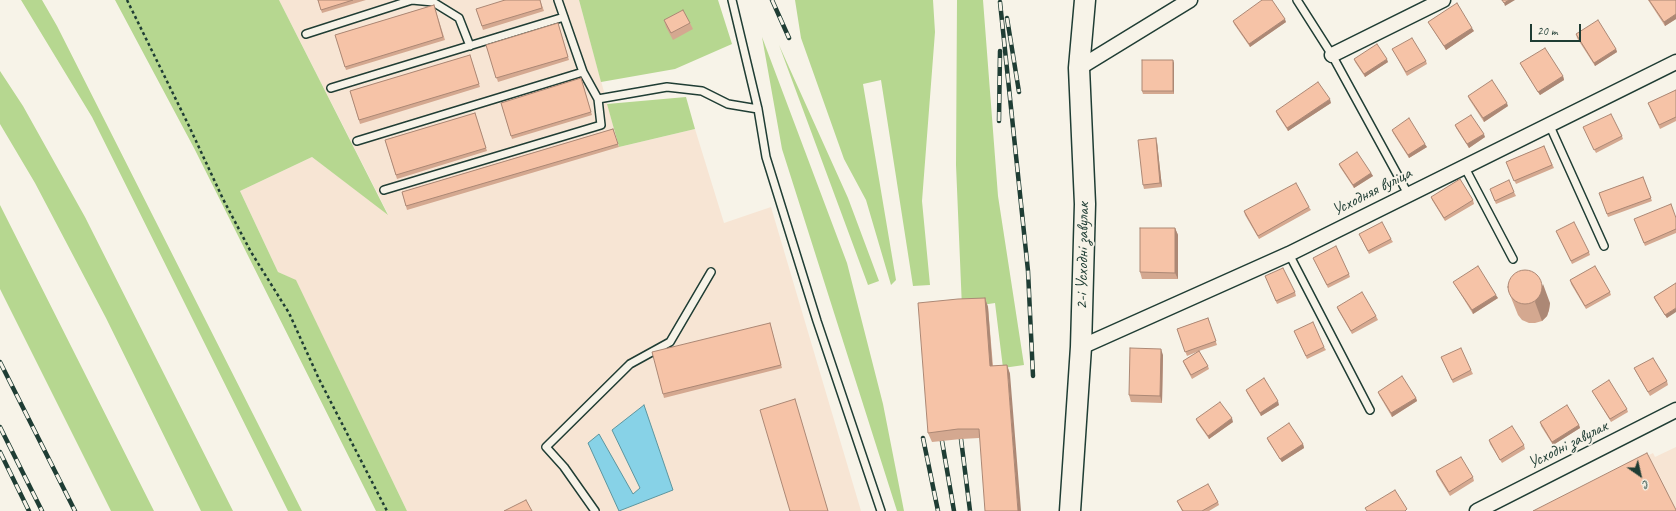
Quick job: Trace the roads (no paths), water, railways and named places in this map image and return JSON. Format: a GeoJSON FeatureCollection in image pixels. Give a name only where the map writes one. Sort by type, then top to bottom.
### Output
{"type":"FeatureCollection","features":[{"type":"Feature","properties":{"kind":"street","name":"2-і Усходні завулак"},"geometry":{"type":"LineString","coordinates":[[1070,511],[1081,347],[1085,204],[1079,68],[1085,0]]}},
{"type":"Feature","properties":{"kind":"street"},"geometry":{"type":"LineString","coordinates":[[1079,68],[1190,0]]}},
{"type":"Feature","properties":{"kind":"street"},"geometry":{"type":"LineString","coordinates":[[1332,55],[1443,0]]}},
{"type":"Feature","properties":{"kind":"street","name":"Усходняя вуліца"},"geometry":{"type":"LineString","coordinates":[[1081,347],[1289,254],[1676,62]]}},
{"type":"Feature","properties":{"kind":"street","name":"Усходні завулак"},"geometry":{"type":"LineString","coordinates":[[1477,511],[1676,410]]}},
{"type":"Feature","properties":{"kind":"lane"},"geometry":{"type":"LineString","coordinates":[[306,34],[412,0],[433,2],[459,18],[470,46]]}},
{"type":"Feature","properties":{"kind":"lane"},"geometry":{"type":"LineString","coordinates":[[384,190],[601,125],[598,99],[583,72],[558,0]]}},
{"type":"Feature","properties":{"kind":"lane"},"geometry":{"type":"LineString","coordinates":[[732,0],[758,109],[766,156],[817,321],[881,511]]}},
{"type":"Feature","properties":{"kind":"lane"},"geometry":{"type":"LineString","coordinates":[[1297,0],[1332,55],[1408,194]]}},
{"type":"Feature","properties":{"kind":"lane"},"geometry":{"type":"LineString","coordinates":[[331,88],[564,17]]}},
{"type":"Feature","properties":{"kind":"lane"},"geometry":{"type":"LineString","coordinates":[[357,141],[583,72]]}},
{"type":"Feature","properties":{"kind":"lane"},"geometry":{"type":"LineString","coordinates":[[598,99],[667,86],[702,91],[728,104],[758,109]]}},
{"type":"Feature","properties":{"kind":"lane"},"geometry":{"type":"LineString","coordinates":[[1549,124],[1604,246]]}},
{"type":"Feature","properties":{"kind":"lane"},"geometry":{"type":"LineString","coordinates":[[1464,166],[1513,259]]}},
{"type":"Feature","properties":{"kind":"lane"},"geometry":{"type":"LineString","coordinates":[[1289,254],[1370,410]]}},
{"type":"Feature","properties":{"kind":"lane"},"geometry":{"type":"LineString","coordinates":[[595,511],[564,467],[546,447],[630,364],[670,342],[711,272]]}},
{"type":"Feature","properties":{"kind":"water"},"geometry":{"type":"Polygon","coordinates":[[[644,405],[673,490],[619,511],[588,443],[599,434],[633,494],[640,488],[612,430],[644,405]]]}},
{"type":"Feature","properties":{"kind":"railway"},"geometry":{"type":"LineString","coordinates":[[772,0],[789,38]]}},
{"type":"Feature","properties":{"kind":"railway"},"geometry":{"type":"LineString","coordinates":[[1000,2],[1028,271],[1033,376]]}},
{"type":"Feature","properties":{"kind":"railway"},"geometry":{"type":"LineString","coordinates":[[1007,18],[1019,92]]}},
{"type":"Feature","properties":{"kind":"railway"},"geometry":{"type":"LineString","coordinates":[[999,121],[1000,51]]}},
{"type":"Feature","properties":{"kind":"railway"},"geometry":{"type":"LineString","coordinates":[[0,362],[75,511]]}},
{"type":"Feature","properties":{"kind":"railway"},"geometry":{"type":"LineString","coordinates":[[0,427],[42,511]]}},
{"type":"Feature","properties":{"kind":"railway"},"geometry":{"type":"LineString","coordinates":[[923,438],[938,511]]}},
{"type":"Feature","properties":{"kind":"railway"},"geometry":{"type":"LineString","coordinates":[[961,439],[970,511]]}},
{"type":"Feature","properties":{"kind":"railway"},"geometry":{"type":"LineString","coordinates":[[942,441],[954,511]]}},
{"type":"Feature","properties":{"kind":"railway"},"geometry":{"type":"LineString","coordinates":[[0,452],[29,511]]}}]}
